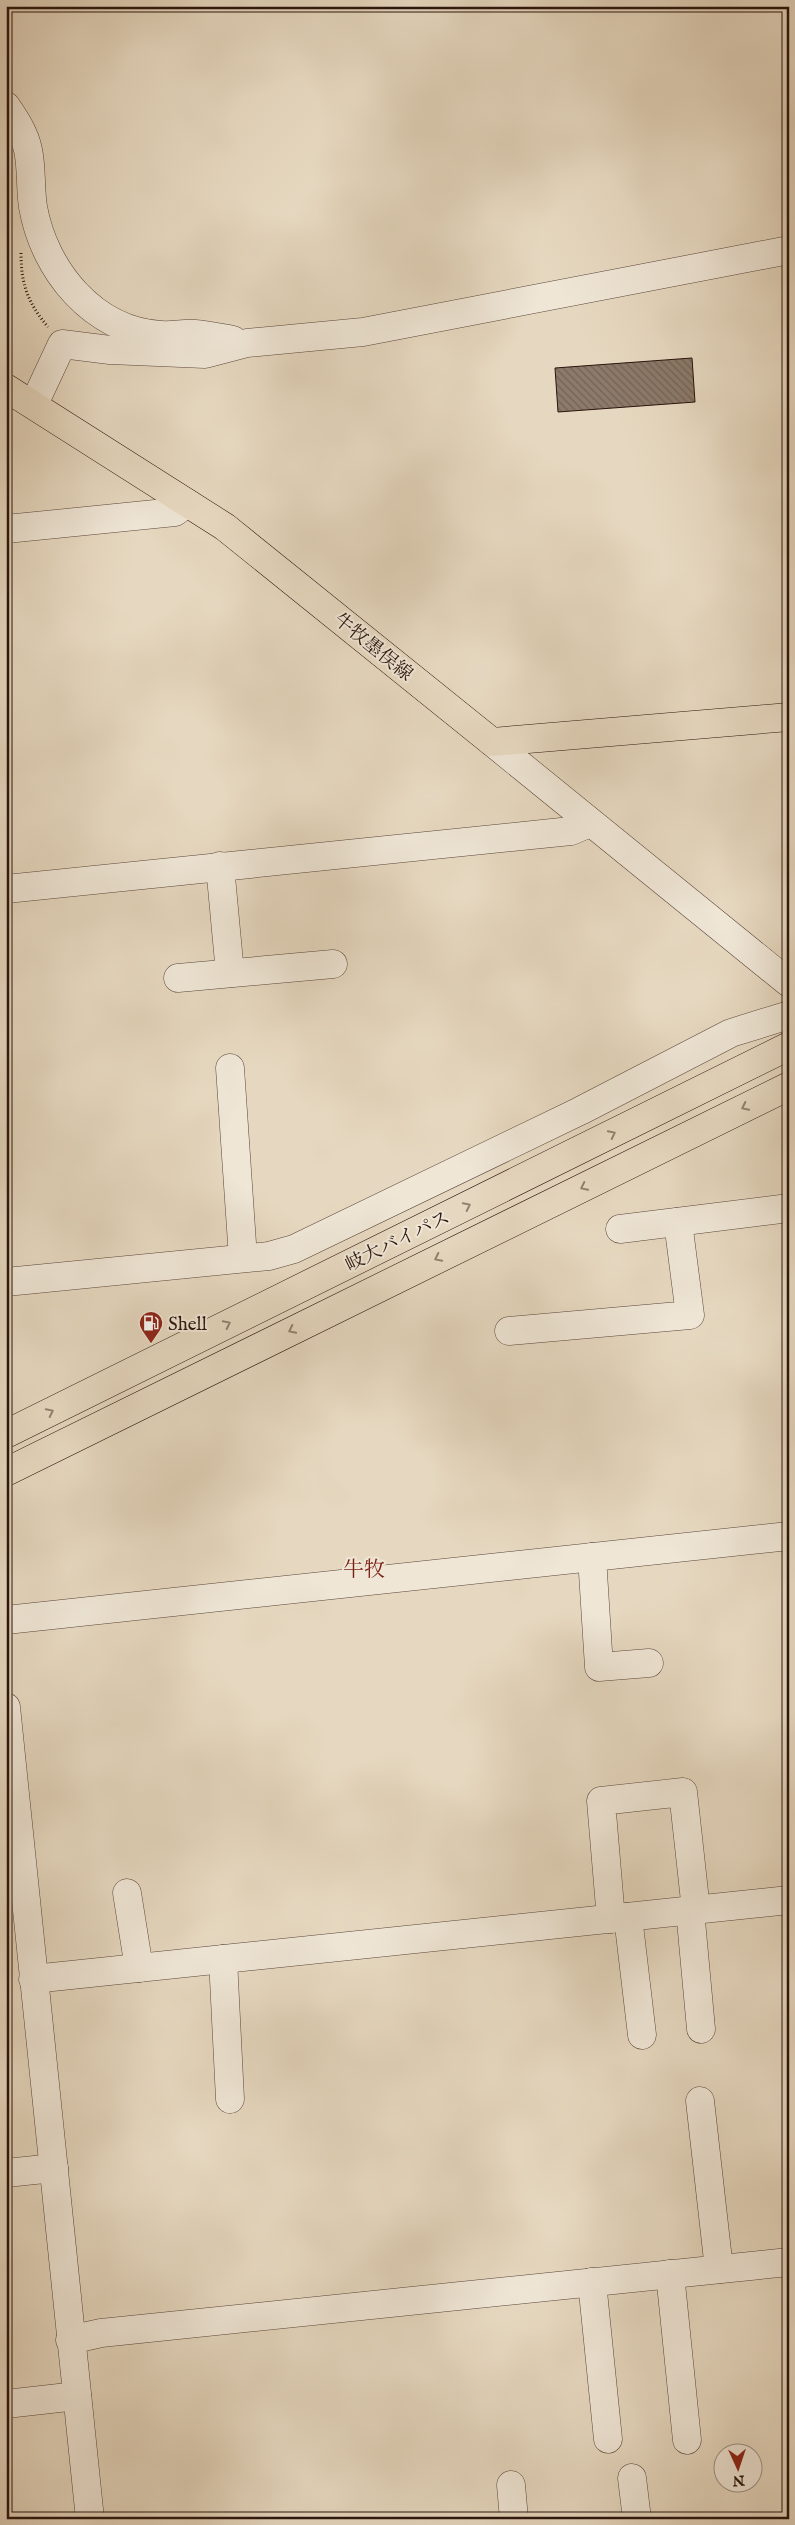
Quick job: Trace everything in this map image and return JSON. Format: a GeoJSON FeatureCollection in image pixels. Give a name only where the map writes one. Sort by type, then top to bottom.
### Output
{"type":"FeatureCollection","features":[{"type":"Feature","properties":{"kind":"main road","name":"牛牧墨俣線"},"geometry":{"type":"LineString","coordinates":[[6,388],[225,527],[492,742]]}},
{"type":"Feature","properties":{"kind":"main road"},"geometry":{"type":"LineString","coordinates":[[492,742],[789,717]]}},
{"type":"Feature","properties":{"kind":"main road","name":"岐大バイパス"},"geometry":{"type":"LineString","coordinates":[[6,1434],[789,1046]]}},
{"type":"Feature","properties":{"kind":"main road","name":"岐大バイパス"},"geometry":{"type":"LineString","coordinates":[[6,1472],[789,1086]]}},
{"type":"Feature","properties":{"kind":"street"},"geometry":{"type":"LineString","coordinates":[[6,106],[22,134],[28,150],[31,194],[37,226],[55,267],[82,300],[104,317],[132,330],[161,335],[195,334],[247,342]]}},
{"type":"Feature","properties":{"kind":"street"},"geometry":{"type":"LineString","coordinates":[[34,404],[62,344],[110,350],[205,354],[247,342],[363,332],[789,250]]}},
{"type":"Feature","properties":{"kind":"street"},"geometry":{"type":"LineString","coordinates":[[6,529],[175,512],[187,503]]}},
{"type":"Feature","properties":{"kind":"street"},"geometry":{"type":"LineString","coordinates":[[492,742],[789,983]]}},
{"type":"Feature","properties":{"kind":"street"},"geometry":{"type":"LineString","coordinates":[[6,889],[571,831],[590,823]]}},
{"type":"Feature","properties":{"kind":"street"},"geometry":{"type":"LineString","coordinates":[[220,866],[230,973]]}},
{"type":"Feature","properties":{"kind":"street"},"geometry":{"type":"LineString","coordinates":[[178,978],[333,964]]}},
{"type":"Feature","properties":{"kind":"street"},"geometry":{"type":"LineString","coordinates":[[6,1282],[270,1256],[294,1249],[580,1110],[731,1034],[789,1015]]}},
{"type":"Feature","properties":{"kind":"street"},"geometry":{"type":"LineString","coordinates":[[235,1075],[244,1258]]}},
{"type":"Feature","properties":{"kind":"street"},"geometry":{"type":"LineString","coordinates":[[620,1229],[789,1208]]}},
{"type":"Feature","properties":{"kind":"street"},"geometry":{"type":"LineString","coordinates":[[509,1332],[690,1315],[678,1222]]}},
{"type":"Feature","properties":{"kind":"street"},"geometry":{"type":"LineString","coordinates":[[6,1620],[789,1536]]}},
{"type":"Feature","properties":{"kind":"street"},"geometry":{"type":"LineString","coordinates":[[592,1558],[599,1667],[649,1663]]}},
{"type":"Feature","properties":{"kind":"street"},"geometry":{"type":"LineString","coordinates":[[6,1707],[15,1899],[33,1979],[90,2519]]}},
{"type":"Feature","properties":{"kind":"street"},"geometry":{"type":"LineString","coordinates":[[642,2035],[601,1801],[683,1792],[701,2029]]}},
{"type":"Feature","properties":{"kind":"street"},"geometry":{"type":"LineString","coordinates":[[127,1893],[138,1968]]}},
{"type":"Feature","properties":{"kind":"street"},"geometry":{"type":"LineString","coordinates":[[33,1979],[789,1900]]}},
{"type":"Feature","properties":{"kind":"street"},"geometry":{"type":"LineString","coordinates":[[223,1959],[230,2099]]}},
{"type":"Feature","properties":{"kind":"street"},"geometry":{"type":"LineString","coordinates":[[700,2101],[719,2269]]}},
{"type":"Feature","properties":{"kind":"street"},"geometry":{"type":"LineString","coordinates":[[6,2173],[54,2168]]}},
{"type":"Feature","properties":{"kind":"street"},"geometry":{"type":"LineString","coordinates":[[70,2340],[101,2333],[789,2262]]}},
{"type":"Feature","properties":{"kind":"street"},"geometry":{"type":"LineString","coordinates":[[670,2274],[687,2440]]}},
{"type":"Feature","properties":{"kind":"street"},"geometry":{"type":"LineString","coordinates":[[592,2282],[608,2439]]}},
{"type":"Feature","properties":{"kind":"street"},"geometry":{"type":"LineString","coordinates":[[6,2404],[77,2396]]}},
{"type":"Feature","properties":{"kind":"street"},"geometry":{"type":"LineString","coordinates":[[632,2478],[637,2519]]}},
{"type":"Feature","properties":{"kind":"street"},"geometry":{"type":"LineString","coordinates":[[511,2485],[514,2519]]}},
{"type":"Feature","properties":{"kind":"building"},"geometry":{"type":"Polygon","coordinates":[[[692,358],[695,402],[558,412],[555,368],[692,358]]]}},
{"type":"Feature","properties":{"kind":"place","name":"Shell"},"geometry":{"type":"Point","coordinates":[151,1344]}},
{"type":"Feature","properties":{"kind":"district","name":"牛牧"},"geometry":{"type":"Point","coordinates":[364,1569]}}]}
